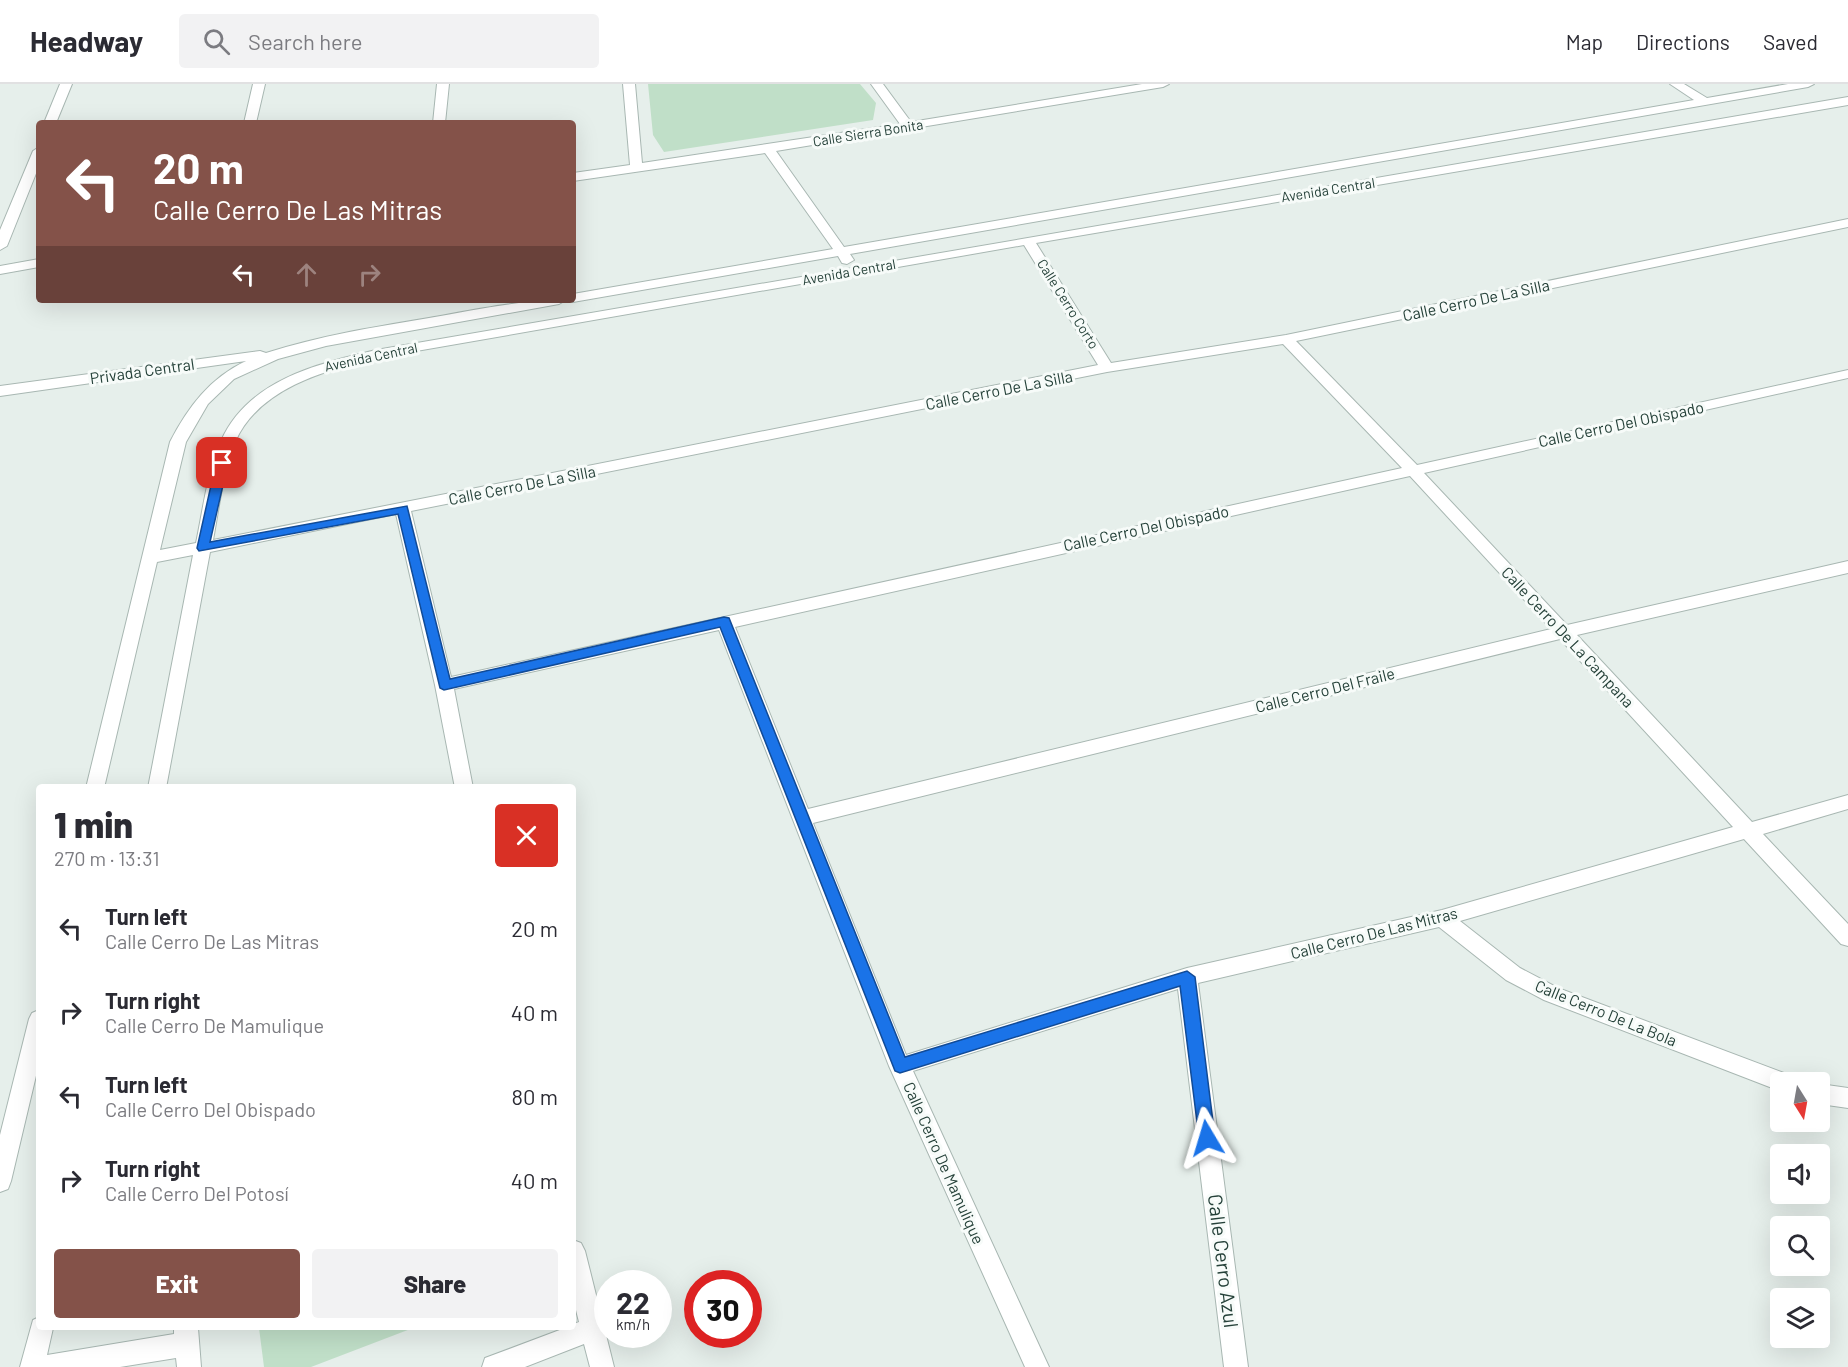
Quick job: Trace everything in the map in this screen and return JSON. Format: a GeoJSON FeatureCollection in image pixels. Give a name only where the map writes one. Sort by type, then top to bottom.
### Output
{"type":"FeatureCollection","features":[{"type":"Feature","properties":{"kind":"street"},"geometry":{"type":"LineString","coordinates":[[51,120],[66,84]]}},
{"type":"Feature","properties":{"kind":"street"},"geometry":{"type":"LineString","coordinates":[[251,120],[259,84]]}},
{"type":"Feature","properties":{"kind":"street"},"geometry":{"type":"LineString","coordinates":[[439,120],[442,84]]}},
{"type":"Feature","properties":{"kind":"street"},"geometry":{"type":"LineString","coordinates":[[629,84],[636,168]]}},
{"type":"Feature","properties":{"kind":"street"},"geometry":{"type":"LineString","coordinates":[[877,84],[908,126]]}},
{"type":"Feature","properties":{"kind":"street"},"geometry":{"type":"LineString","coordinates":[[1078,84],[1089,95]]}},
{"type":"Feature","properties":{"kind":"street","name":"Calle Sierra Bonita"},"geometry":{"type":"LineString","coordinates":[[576,177],[768,149],[1163,84]]}},
{"type":"Feature","properties":{"kind":"street"},"geometry":{"type":"LineString","coordinates":[[1676,84],[1704,102]]}},
{"type":"Feature","properties":{"kind":"street","name":"Avenida Central"},"geometry":{"type":"LineString","coordinates":[[576,297],[1808,84]]}},
{"type":"Feature","properties":{"kind":"street","name":"Avenida Central"},"geometry":{"type":"LineString","coordinates":[[158,784],[203,548],[227,441],[239,421],[269,393],[317,369],[376,354],[1028,240],[1848,101]]}},
{"type":"Feature","properties":{"kind":"street"},"geometry":{"type":"LineString","coordinates":[[768,149],[854,272]]}},
{"type":"Feature","properties":{"kind":"street"},"geometry":{"type":"LineString","coordinates":[[0,246],[36,158]]}},
{"type":"Feature","properties":{"kind":"street","name":"Calle Cerro De La Silla"},"geometry":{"type":"LineString","coordinates":[[150,558],[1107,368],[1286,339],[1848,223]]}},
{"type":"Feature","properties":{"kind":"street","name":"Calle Cerro Corto"},"geometry":{"type":"LineString","coordinates":[[1028,240],[1107,368]]}},
{"type":"Feature","properties":{"kind":"street"},"geometry":{"type":"LineString","coordinates":[[0,270],[36,264]]}},
{"type":"Feature","properties":{"kind":"street","name":"Avenida Central"},"geometry":{"type":"LineString","coordinates":[[96,784],[178,442],[185,425],[215,387],[238,371],[284,351],[402,326],[541,303]]}},
{"type":"Feature","properties":{"kind":"street","name":"Calle Cerro De La Campana"},"geometry":{"type":"LineString","coordinates":[[1286,339],[1412,469],[1848,938]]}},
{"type":"Feature","properties":{"kind":"street","name":"Privada Central"},"geometry":{"type":"LineString","coordinates":[[0,391],[284,351]]}},
{"type":"Feature","properties":{"kind":"street","name":"Calle Cerro Del Obispado"},"geometry":{"type":"LineString","coordinates":[[444,685],[724,621],[1848,374]]}},
{"type":"Feature","properties":{"kind":"street"},"geometry":{"type":"LineString","coordinates":[[403,509],[444,685],[463,784]]}},
{"type":"Feature","properties":{"kind":"street","name":"Calle Cerro Del Fraile"},"geometry":{"type":"LineString","coordinates":[[803,818],[1563,632],[1848,567]]}},
{"type":"Feature","properties":{"kind":"street","name":"Calle Cerro De Mamulique"},"geometry":{"type":"LineString","coordinates":[[724,621],[900,1066],[1037,1367]]}},
{"type":"Feature","properties":{"kind":"street","name":"Calle Cerro De Las Mitras"},"geometry":{"type":"LineString","coordinates":[[900,1066],[1187,977],[1442,918],[1848,802]]}},
{"type":"Feature","properties":{"kind":"street","name":"Calle Cerro De La Bola"},"geometry":{"type":"LineString","coordinates":[[1442,918],[1513,974],[1551,994],[1770,1078]]}},
{"type":"Feature","properties":{"kind":"street","name":"Calle Cerro Azul"},"geometry":{"type":"LineString","coordinates":[[1187,977],[1236,1367]]}},
{"type":"Feature","properties":{"kind":"street"},"geometry":{"type":"LineString","coordinates":[[0,1181],[36,1031]]}},
{"type":"Feature","properties":{"kind":"street"},"geometry":{"type":"LineString","coordinates":[[1830,1095],[1848,1098]]}},
{"type":"Feature","properties":{"kind":"street"},"geometry":{"type":"LineString","coordinates":[[576,1263],[602,1367]]}},
{"type":"Feature","properties":{"kind":"street"},"geometry":{"type":"LineString","coordinates":[[494,1367],[592,1329]]}},
{"type":"Feature","properties":{"kind":"street"},"geometry":{"type":"LineString","coordinates":[[32,1367],[41,1330]]}},
{"type":"Feature","properties":{"kind":"street"},"geometry":{"type":"LineString","coordinates":[[46,1367],[187,1346]]}},
{"type":"Feature","properties":{"kind":"green space"},"geometry":{"type":"Polygon","coordinates":[[[648,84],[860,84],[876,103],[873,120],[664,152],[653,135],[648,84]]]}},
{"type":"Feature","properties":{"kind":"green space"},"geometry":{"type":"Polygon","coordinates":[[[259,1330],[408,1330],[311,1367],[264,1367],[259,1330]]]}},
{"type":"Feature","properties":{"kind":"route"},"geometry":{"type":"LineString","coordinates":[[222,463],[203,548],[403,509],[444,685],[724,621],[900,1066],[1187,977],[1207,1138]]}}]}
